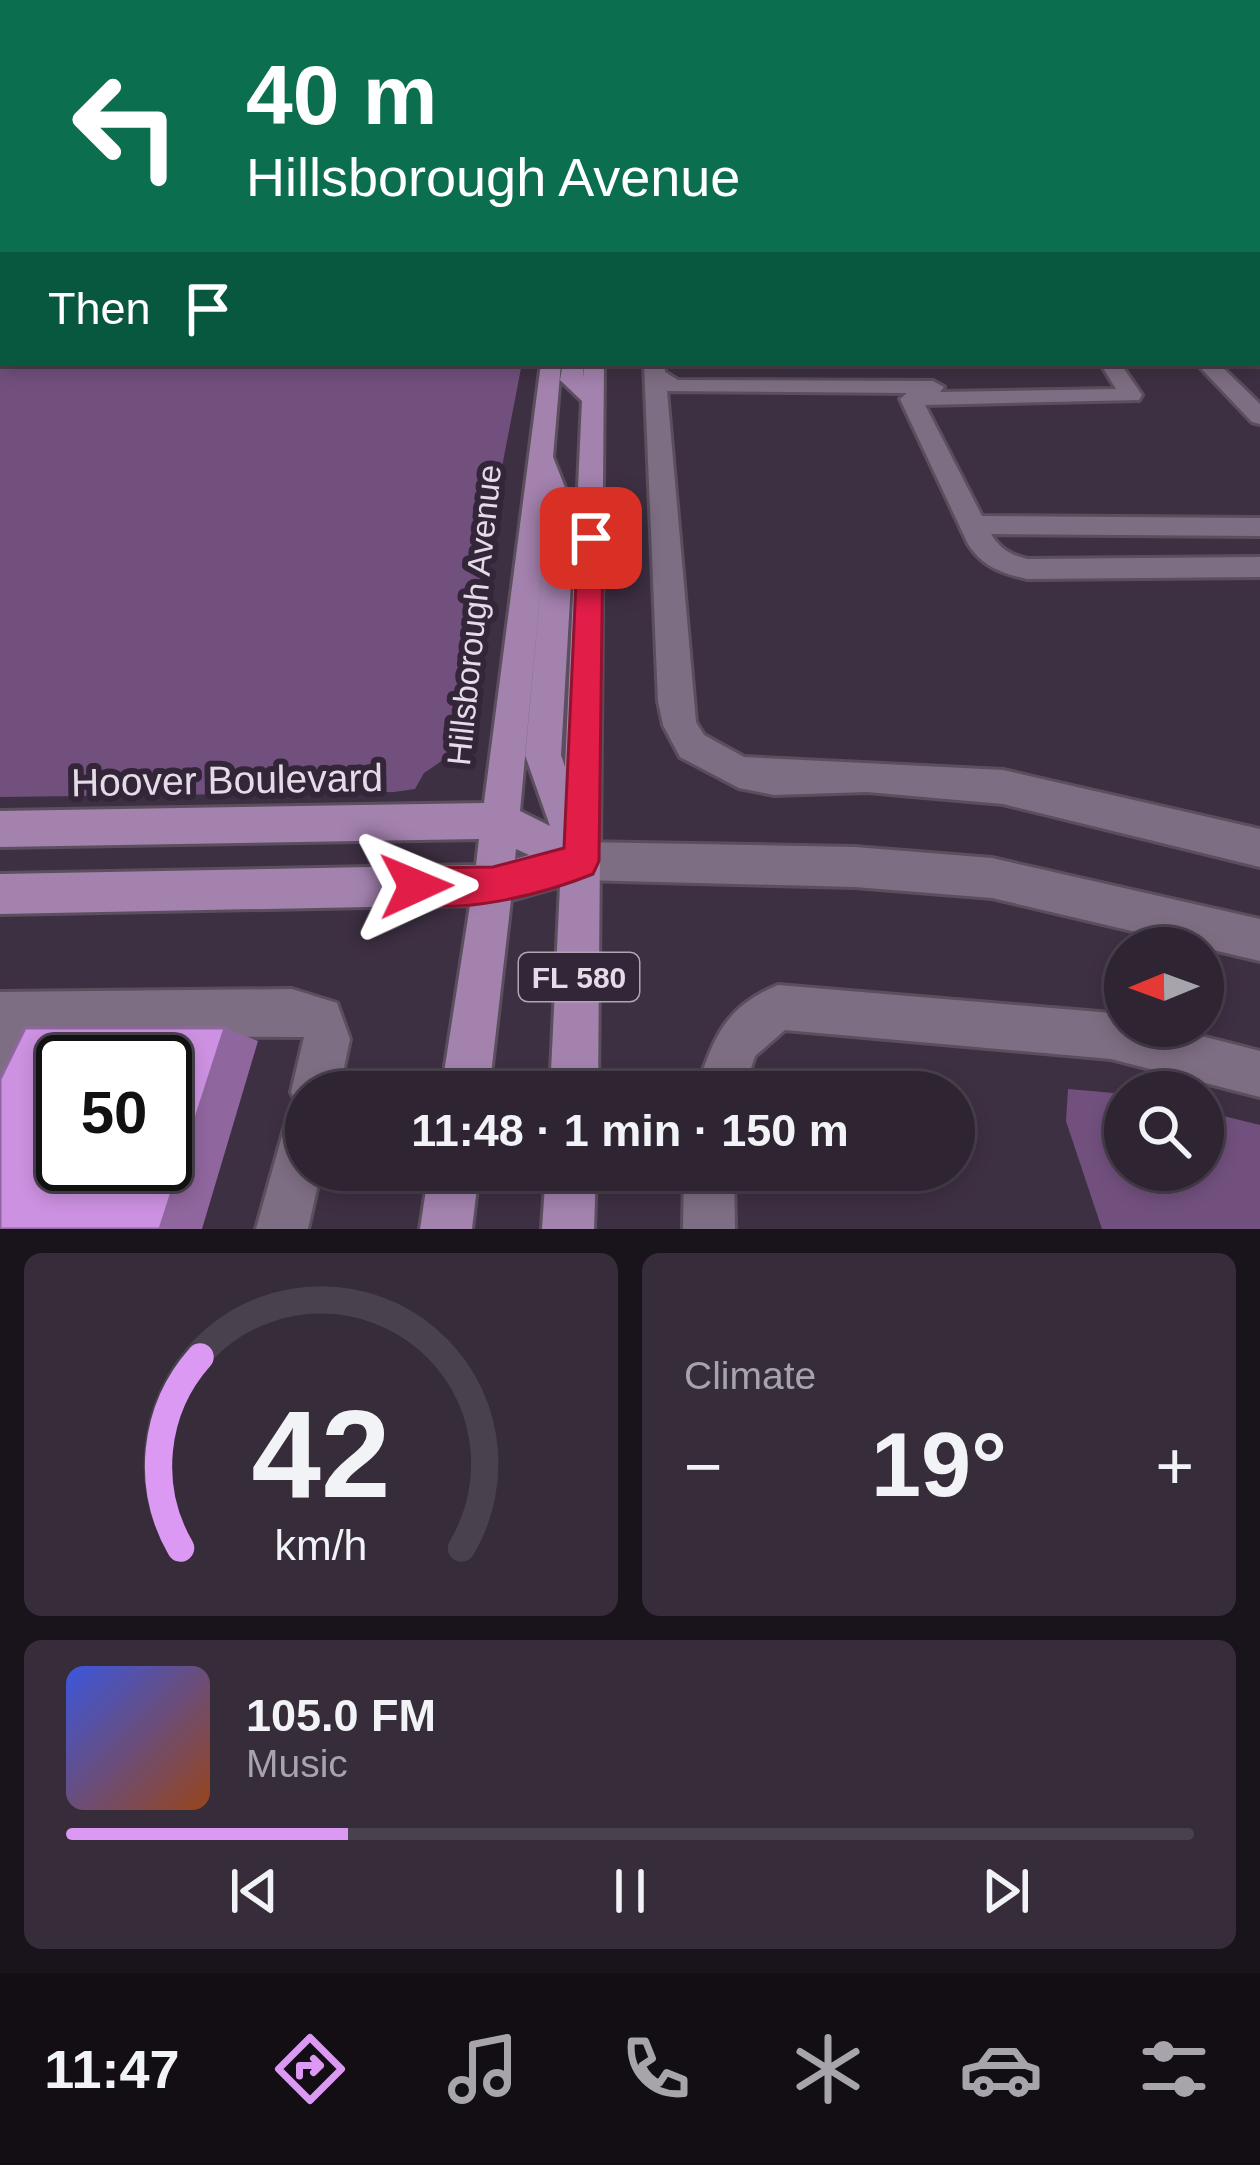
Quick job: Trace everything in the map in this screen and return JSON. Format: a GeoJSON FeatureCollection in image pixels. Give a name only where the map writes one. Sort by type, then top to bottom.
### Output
{"type":"FeatureCollection","features":[{"type":"Feature","properties":{"kind":"main road","name":"Hillsborough Avenue"},"geometry":{"type":"LineString","coordinates":[[468,1071],[551,366]]}},
{"type":"Feature","properties":{"kind":"main road"},"geometry":{"type":"LineString","coordinates":[[573,366],[571,380],[593,400]]}},
{"type":"Feature","properties":{"kind":"main road","name":"FL 580"},"geometry":{"type":"LineString","coordinates":[[575,1071],[594,366]]}},
{"type":"Feature","properties":{"kind":"main road"},"geometry":{"type":"LineString","coordinates":[[0,894],[493,885],[581,861],[543,755],[562,513],[539,454]]}},
{"type":"Feature","properties":{"kind":"main road","name":"Hoover Boulevard"},"geometry":{"type":"LineString","coordinates":[[0,829],[500,820],[581,861]]}},
{"type":"Feature","properties":{"kind":"main road"},"geometry":{"type":"LineString","coordinates":[[446,1229],[451,1191]]}},
{"type":"Feature","properties":{"kind":"main road"},"geometry":{"type":"LineString","coordinates":[[568,1229],[570,1191]]}},
{"type":"Feature","properties":{"kind":"street"},"geometry":{"type":"LineString","coordinates":[[654,369],[674,386],[1091,388],[1104,382],[1095,366]]}},
{"type":"Feature","properties":{"kind":"street"},"geometry":{"type":"LineString","coordinates":[[1112,366],[1131,395],[911,399],[992,559],[1027,568],[1260,567]]}},
{"type":"Feature","properties":{"kind":"street"},"geometry":{"type":"LineString","coordinates":[[1209,366],[1260,417]]}},
{"type":"Feature","properties":{"kind":"street"},"geometry":{"type":"LineString","coordinates":[[654,369],[675,701],[692,746],[739,772],[774,778],[867,776],[1003,787],[1260,848]]}},
{"type":"Feature","properties":{"kind":"street"},"geometry":{"type":"LineString","coordinates":[[974,525],[1260,527]]}},
{"type":"Feature","properties":{"kind":"street"},"geometry":{"type":"LineString","coordinates":[[581,861],[855,867],[992,878],[1260,940]]}},
{"type":"Feature","properties":{"kind":"street"},"geometry":{"type":"LineString","coordinates":[[726,1071],[737,1041],[778,1007],[1112,1036],[1260,1074]]}},
{"type":"Feature","properties":{"kind":"street"},"geometry":{"type":"LineString","coordinates":[[0,1056],[10,1014],[292,1011],[321,1019],[327,1039],[320,1071]]}},
{"type":"Feature","properties":{"kind":"street"},"geometry":{"type":"LineString","coordinates":[[282,1229],[291,1191]]}},
{"type":"Feature","properties":{"kind":"street"},"geometry":{"type":"LineString","coordinates":[[709,1191],[709,1229]]}},
{"type":"Feature","properties":{"kind":"shaded area"},"geometry":{"type":"Polygon","coordinates":[[[0,366],[521,366],[446,758],[424,773],[415,789],[0,797],[0,366]]]}},
{"type":"Feature","properties":{"kind":"shaded area"},"geometry":{"type":"Polygon","coordinates":[[[1068,1089],[1104,1092],[1104,1191],[1224,1191],[1224,1116],[1260,1125],[1260,1229],[1102,1229],[1066,1121],[1068,1089]]]}},
{"type":"Feature","properties":{"kind":"building"},"geometry":{"type":"Polygon","coordinates":[[[25,1028],[225,1028],[192,1130],[192,1035],[36,1035],[36,1191],[172,1191],[160,1229],[0,1229],[0,1079],[25,1028]]]}},
{"type":"Feature","properties":{"kind":"route"},"geometry":{"type":"LineString","coordinates":[[416,886],[493,885],[581,861],[591,538]]}}]}
